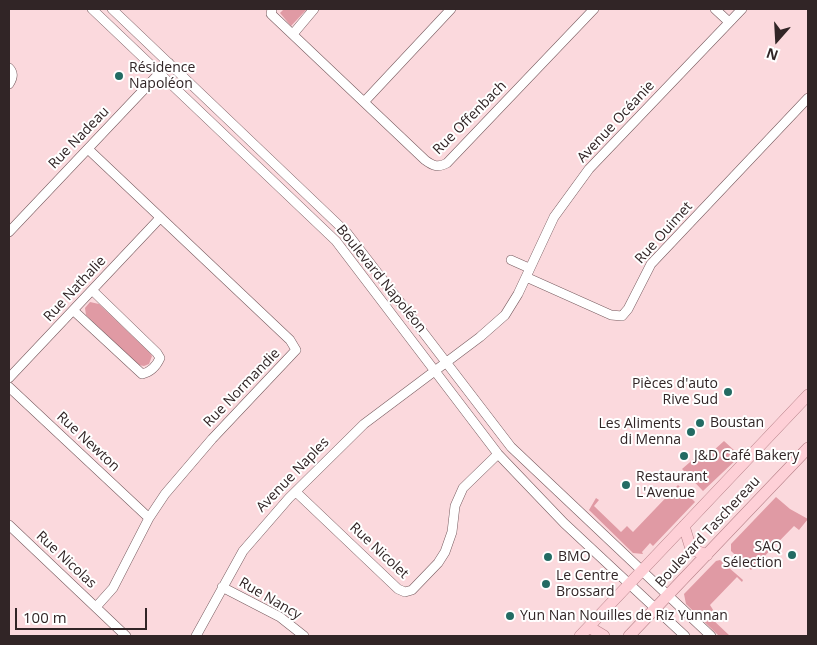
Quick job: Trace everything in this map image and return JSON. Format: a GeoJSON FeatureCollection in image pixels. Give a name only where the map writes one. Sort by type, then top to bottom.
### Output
{"type":"FeatureCollection","features":[{"type":"Feature","properties":{"kind":"main road","name":"Boulevard Taschereau"},"geometry":{"type":"LineString","coordinates":[[580,636],[808,395]]}},
{"type":"Feature","properties":{"kind":"main road","name":"Boulevard Taschereau"},"geometry":{"type":"LineString","coordinates":[[629,636],[808,448]]}},
{"type":"Feature","properties":{"kind":"main road"},"geometry":{"type":"LineString","coordinates":[[684,526],[691,549],[706,555]]}},
{"type":"Feature","properties":{"kind":"main road"},"geometry":{"type":"LineString","coordinates":[[588,627],[604,636]]}},
{"type":"Feature","properties":{"kind":"street","name":"Boulevard Napoléon"},"geometry":{"type":"LineString","coordinates":[[92,9],[336,241],[498,454],[564,523],[685,636]]}},
{"type":"Feature","properties":{"kind":"street","name":"Boulevard Napoléon"},"geometry":{"type":"LineString","coordinates":[[112,9],[347,233],[510,447],[711,636]]}},
{"type":"Feature","properties":{"kind":"street","name":"Rue Offenbach"},"geometry":{"type":"LineString","coordinates":[[272,9],[271,14],[364,102],[426,160],[432,165],[440,167],[447,163],[594,9]]}},
{"type":"Feature","properties":{"kind":"street"},"geometry":{"type":"LineString","coordinates":[[293,34],[314,9]]}},
{"type":"Feature","properties":{"kind":"street"},"geometry":{"type":"LineString","coordinates":[[364,102],[451,9]]}},
{"type":"Feature","properties":{"kind":"street"},"geometry":{"type":"LineString","coordinates":[[715,9],[729,22]]}},
{"type":"Feature","properties":{"kind":"street","name":"Avenue Océanie"},"geometry":{"type":"LineString","coordinates":[[446,362],[490,330],[505,315],[526,277],[554,217],[576,185],[742,9]]}},
{"type":"Feature","properties":{"kind":"street","name":"Rue Nadeau"},"geometry":{"type":"LineString","coordinates":[[9,232],[169,63]]}},
{"type":"Feature","properties":{"kind":"street"},"geometry":{"type":"LineString","coordinates":[[9,68],[12,71],[12,79],[9,84]]}},
{"type":"Feature","properties":{"kind":"street","name":"Rue Ouimet"},"geometry":{"type":"LineString","coordinates":[[526,277],[611,315],[622,316],[628,309],[652,264],[808,98]]}},
{"type":"Feature","properties":{"kind":"street","name":"Rue Normandie"},"geometry":{"type":"LineString","coordinates":[[88,149],[290,340],[296,350],[185,469],[149,518],[119,578],[96,607]]}},
{"type":"Feature","properties":{"kind":"street","name":"Rue Nathalie"},"geometry":{"type":"LineString","coordinates":[[9,378],[160,218]]}},
{"type":"Feature","properties":{"kind":"street"},"geometry":{"type":"LineString","coordinates":[[511,260],[529,268]]}},
{"type":"Feature","properties":{"kind":"street"},"geometry":{"type":"LineString","coordinates":[[74,311],[142,374],[149,372],[157,364],[160,358],[157,353],[93,291]]}},
{"type":"Feature","properties":{"kind":"street","name":"Avenue Naples"},"geometry":{"type":"LineString","coordinates":[[196,636],[248,544],[356,430],[446,362]]}},
{"type":"Feature","properties":{"kind":"street","name":"Rue Newton"},"geometry":{"type":"LineString","coordinates":[[9,386],[149,518]]}},
{"type":"Feature","properties":{"kind":"street","name":"Rue Nicolet"},"geometry":{"type":"LineString","coordinates":[[296,492],[398,589],[406,592],[412,590],[442,558],[450,540],[455,506],[463,488],[498,454]]}},
{"type":"Feature","properties":{"kind":"street"},"geometry":{"type":"LineString","coordinates":[[564,523],[576,510]]}},
{"type":"Feature","properties":{"kind":"street","name":"Rue Nicolas"},"geometry":{"type":"LineString","coordinates":[[9,525],[126,636]]}},
{"type":"Feature","properties":{"kind":"street","name":"Rue Nancy"},"geometry":{"type":"LineString","coordinates":[[222,587],[280,617],[304,636]]}},
{"type":"Feature","properties":{"kind":"shaded area"},"geometry":{"type":"Polygon","coordinates":[[[284,9],[307,9],[291,26],[280,13],[284,9]]]}},
{"type":"Feature","properties":{"kind":"shaded area"},"geometry":{"type":"Polygon","coordinates":[[[90,302],[99,304],[150,353],[152,356],[149,364],[144,366],[138,365],[86,315],[85,308],[90,302]]]}},
{"type":"Feature","properties":{"kind":"shaded area"},"geometry":{"type":"Polygon","coordinates":[[[724,441],[735,451],[738,458],[703,491],[682,469],[697,456],[702,461],[724,441]]]}},
{"type":"Feature","properties":{"kind":"shaded area"},"geometry":{"type":"Polygon","coordinates":[[[678,485],[695,502],[653,546],[650,543],[642,552],[643,554],[633,553],[589,510],[596,498],[599,500],[594,506],[621,532],[627,526],[633,532],[678,485]]]}},
{"type":"Feature","properties":{"kind":"shaded area"},"geometry":{"type":"Polygon","coordinates":[[[776,497],[790,509],[808,519],[799,530],[794,526],[751,570],[731,551],[731,544],[776,497]]]}},
{"type":"Feature","properties":{"kind":"shaded area"},"geometry":{"type":"Polygon","coordinates":[[[720,560],[743,580],[742,582],[737,577],[710,605],[715,613],[711,618],[730,636],[719,636],[686,604],[684,594],[716,561],[720,560]]]}},
{"type":"Feature","properties":{"kind":"place","name":"Résidence Napoléon"},"geometry":{"type":"Point","coordinates":[119,76]}},
{"type":"Feature","properties":{"kind":"place","name":"Pièces d'auto Rive Sud"},"geometry":{"type":"Point","coordinates":[728,392]}},
{"type":"Feature","properties":{"kind":"place","name":"Boustan"},"geometry":{"type":"Point","coordinates":[700,423]}},
{"type":"Feature","properties":{"kind":"place","name":"Les Aliments di Menna"},"geometry":{"type":"Point","coordinates":[691,432]}},
{"type":"Feature","properties":{"kind":"place","name":"J&D Café Bakery"},"geometry":{"type":"Point","coordinates":[684,456]}},
{"type":"Feature","properties":{"kind":"place","name":"Restaurant L'Avenue"},"geometry":{"type":"Point","coordinates":[626,485]}},
{"type":"Feature","properties":{"kind":"place","name":"SAQ Sélection"},"geometry":{"type":"Point","coordinates":[792,555]}},
{"type":"Feature","properties":{"kind":"place","name":"BMO"},"geometry":{"type":"Point","coordinates":[548,557]}},
{"type":"Feature","properties":{"kind":"place","name":"Le Centre Brossard"},"geometry":{"type":"Point","coordinates":[546,584]}},
{"type":"Feature","properties":{"kind":"place","name":"Yun Nan Nouilles de Riz Yunnan"},"geometry":{"type":"Point","coordinates":[510,616]}}]}
